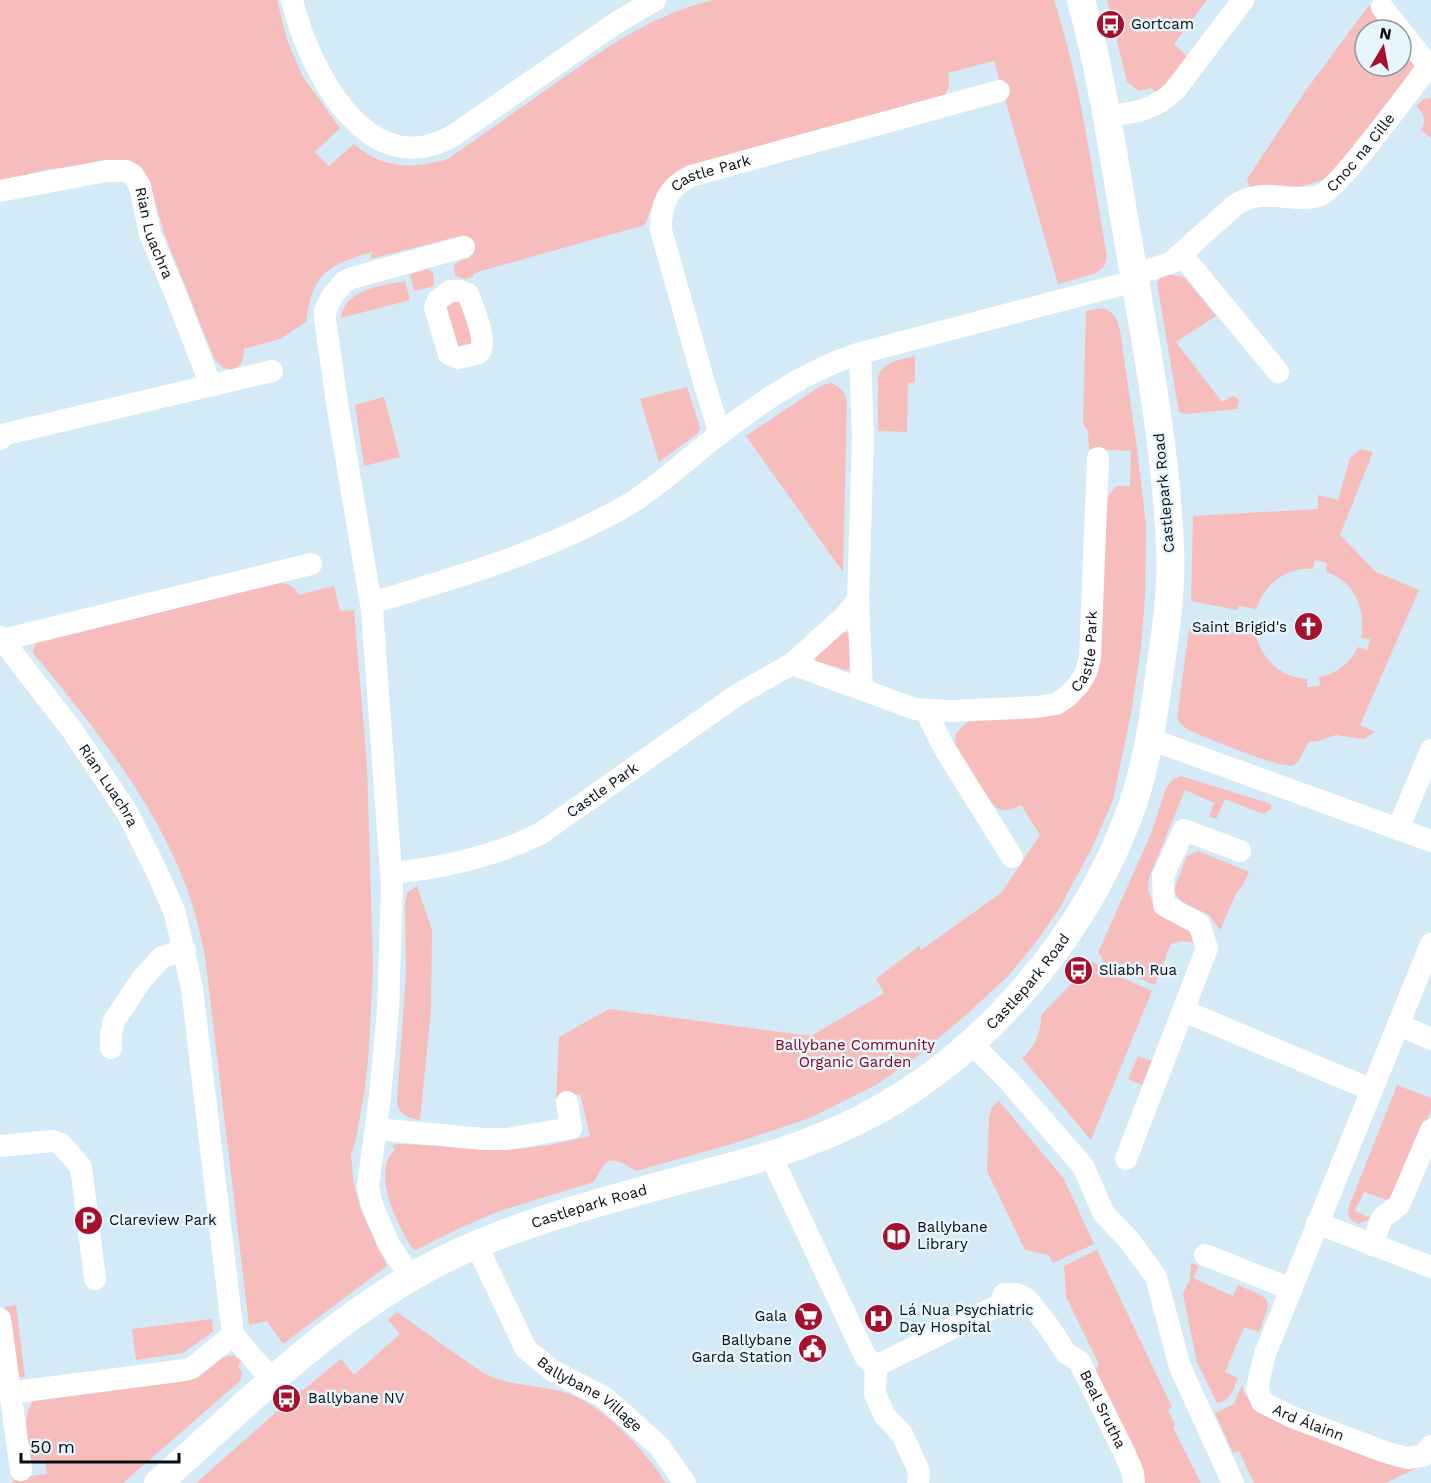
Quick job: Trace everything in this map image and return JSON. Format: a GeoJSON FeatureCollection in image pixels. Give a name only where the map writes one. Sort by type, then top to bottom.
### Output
{"type":"FeatureCollection","features":[{"type":"Feature","properties":{"kind":"street"},"geometry":{"type":"LineString","coordinates":[[292,0],[311,56],[327,87],[344,110],[356,123],[381,140],[392,146],[411,148],[433,146],[453,135],[616,23],[655,0]]}},
{"type":"Feature","properties":{"kind":"street","name":"Castlepark Road"},"geometry":{"type":"LineString","coordinates":[[158,1483],[273,1381],[354,1316],[411,1278],[476,1244],[593,1204],[798,1148],[881,1108],[932,1074],[971,1042],[1013,1002],[1044,967],[1076,922],[1101,877],[1127,821],[1150,740],[1165,638],[1171,554],[1166,484],[1134,276],[1100,75],[1081,0]]}},
{"type":"Feature","properties":{"kind":"street"},"geometry":{"type":"LineString","coordinates":[[1107,116],[1131,114],[1149,108],[1167,98],[1243,0]]}},
{"type":"Feature","properties":{"kind":"street","name":"Cnoc na Cille"},"geometry":{"type":"LineString","coordinates":[[1382,7],[1391,18]]}},
{"type":"Feature","properties":{"kind":"street","name":"Cnoc na Cille"},"geometry":{"type":"LineString","coordinates":[[1134,276],[1172,262],[1229,210],[1245,199],[1262,195],[1314,197],[1328,192],[1430,68],[1413,46]]}},
{"type":"Feature","properties":{"kind":"street","name":"Castle Park"},"geometry":{"type":"LineString","coordinates":[[720,434],[702,379],[661,230],[663,209],[674,187],[691,176],[999,91]]}},
{"type":"Feature","properties":{"kind":"street","name":"Rian Luachra"},"geometry":{"type":"LineString","coordinates":[[0,192],[106,171],[126,171],[133,175],[140,186],[150,234],[211,386]]}},
{"type":"Feature","properties":{"kind":"street"},"geometry":{"type":"LineString","coordinates":[[411,1278],[388,1244],[369,1192],[388,1011],[392,873],[371,603],[338,409],[325,311],[333,294],[344,282],[352,278],[464,248]]}},
{"type":"Feature","properties":{"kind":"street"},"geometry":{"type":"LineString","coordinates":[[440,253],[450,291]]}},
{"type":"Feature","properties":{"kind":"street"},"geometry":{"type":"LineString","coordinates":[[1182,255],[1278,372]]}},
{"type":"Feature","properties":{"kind":"street"},"geometry":{"type":"LineString","coordinates":[[371,603],[532,551],[576,532],[640,497],[720,434],[792,384],[826,365],[860,353],[1134,276]]}},
{"type":"Feature","properties":{"kind":"street"},"geometry":{"type":"LineString","coordinates":[[860,353],[862,436],[858,600],[862,689]]}},
{"type":"Feature","properties":{"kind":"street"},"geometry":{"type":"LineString","coordinates":[[2,431],[272,371]]}},
{"type":"Feature","properties":{"kind":"street","name":"Castle Park"},"geometry":{"type":"LineString","coordinates":[[792,664],[926,711],[1045,706],[1062,701],[1079,684],[1086,673],[1090,657],[1098,458]]}},
{"type":"Feature","properties":{"kind":"street","name":"Rian Luachra"},"geometry":{"type":"LineString","coordinates":[[233,1335],[192,988],[175,913],[127,812],[72,730],[1,639],[311,564]]}},
{"type":"Feature","properties":{"kind":"street","name":"Castle Park"},"geometry":{"type":"LineString","coordinates":[[392,873],[447,865],[504,848],[540,834],[737,695],[792,664],[845,616],[858,600]]}},
{"type":"Feature","properties":{"kind":"street"},"geometry":{"type":"LineString","coordinates":[[926,711],[944,747],[1012,857]]}},
{"type":"Feature","properties":{"kind":"street"},"geometry":{"type":"LineString","coordinates":[[1150,740],[1431,841]]}},
{"type":"Feature","properties":{"kind":"street"},"geometry":{"type":"LineString","coordinates":[[1398,829],[1431,750]]}},
{"type":"Feature","properties":{"kind":"street"},"geometry":{"type":"LineString","coordinates":[[1126,1159],[1207,948],[1199,924],[1164,904],[1163,876],[1184,830],[1239,851]]}},
{"type":"Feature","properties":{"kind":"street","name":"Ard Álainn"},"geometry":{"type":"LineString","coordinates":[[1431,944],[1265,1354],[1257,1388],[1262,1402],[1292,1417],[1407,1458],[1423,1456],[1431,1446]]}},
{"type":"Feature","properties":{"kind":"street"},"geometry":{"type":"LineString","coordinates":[[111,1048],[114,1021],[141,980],[162,957],[185,950]]}},
{"type":"Feature","properties":{"kind":"street"},"geometry":{"type":"LineString","coordinates":[[1184,1011],[1372,1090]]}},
{"type":"Feature","properties":{"kind":"street"},"geometry":{"type":"LineString","coordinates":[[1398,1024],[1431,1039]]}},
{"type":"Feature","properties":{"kind":"street"},"geometry":{"type":"LineString","coordinates":[[971,1042],[1007,1079],[1083,1166],[1104,1214],[1129,1240],[1156,1277],[1180,1367],[1233,1483]]}},
{"type":"Feature","properties":{"kind":"street"},"geometry":{"type":"LineString","coordinates":[[376,1129],[484,1138],[532,1136],[571,1128],[567,1102]]}},
{"type":"Feature","properties":{"kind":"street"},"geometry":{"type":"LineString","coordinates":[[1372,1245],[1382,1218],[1399,1205],[1431,1130]]}},
{"type":"Feature","properties":{"kind":"street"},"geometry":{"type":"LineString","coordinates":[[0,1146],[53,1141],[61,1144],[81,1167],[95,1279]]}},
{"type":"Feature","properties":{"kind":"street"},"geometry":{"type":"LineString","coordinates":[[771,1156],[865,1356],[876,1366],[875,1394],[885,1416],[902,1434],[919,1471],[918,1483]]}},
{"type":"Feature","properties":{"kind":"street"},"geometry":{"type":"LineString","coordinates":[[1317,1223],[1431,1267]]}},
{"type":"Feature","properties":{"kind":"street","name":"Ballybane Village"},"geometry":{"type":"LineString","coordinates":[[476,1244],[526,1349],[553,1371],[604,1397],[659,1446],[685,1483]]}},
{"type":"Feature","properties":{"kind":"street"},"geometry":{"type":"LineString","coordinates":[[1204,1255],[1291,1289]]}},
{"type":"Feature","properties":{"kind":"street","name":"Beal Srutha"},"geometry":{"type":"LineString","coordinates":[[876,1366],[1001,1304],[1004,1294],[1017,1294],[1027,1299],[1049,1327],[1065,1353],[1079,1361],[1125,1454],[1133,1473],[1134,1483]]}},
{"type":"Feature","properties":{"kind":"street"},"geometry":{"type":"LineString","coordinates":[[0,1319],[21,1470]]}},
{"type":"Feature","properties":{"kind":"street"},"geometry":{"type":"LineString","coordinates":[[9,1393],[185,1370],[192,1368],[233,1335],[273,1381]]}},
{"type":"Feature","properties":{"kind":"green space"},"geometry":{"type":"Polygon","coordinates":[[[0,0],[277,0],[287,40],[303,77],[340,128],[315,152],[329,166],[354,144],[376,159],[410,166],[448,159],[632,32],[670,14],[713,0],[1054,0],[1079,95],[1107,256],[1104,267],[1094,274],[1058,284],[994,61],[948,73],[949,87],[941,98],[677,172],[661,189],[645,225],[481,271],[473,274],[473,277],[464,279],[456,276],[454,268],[459,261],[470,258],[464,235],[370,259],[372,252],[343,262],[324,274],[318,282],[309,305],[306,322],[280,339],[244,349],[241,363],[233,369],[228,369],[222,367],[213,356],[164,233],[149,181],[111,161],[45,170],[0,181],[0,0]]]}},
{"type":"Feature","properties":{"kind":"green space"},"geometry":{"type":"Polygon","coordinates":[[[1107,0],[1207,0],[1174,44],[1188,57],[1156,93],[1152,88],[1139,91],[1127,82],[1107,0]]]}},
{"type":"Feature","properties":{"kind":"green space"},"geometry":{"type":"Polygon","coordinates":[[[1369,5],[1380,18],[1359,18],[1369,5]]]}},
{"type":"Feature","properties":{"kind":"green space"},"geometry":{"type":"Polygon","coordinates":[[[1353,27],[1353,78],[1407,78],[1334,172],[1305,185],[1250,189],[1247,179],[1304,93],[1353,27]]]}},
{"type":"Feature","properties":{"kind":"green space"},"geometry":{"type":"Polygon","coordinates":[[[1431,98],[1431,138],[1421,130],[1424,117],[1416,106],[1424,99],[1431,98]]]}},
{"type":"Feature","properties":{"kind":"green space"},"geometry":{"type":"Polygon","coordinates":[[[428,269],[433,273],[434,284],[431,287],[414,291],[410,274],[428,269]]]}},
{"type":"Feature","properties":{"kind":"green space"},"geometry":{"type":"Polygon","coordinates":[[[1167,274],[1184,277],[1216,316],[1176,342],[1222,402],[1233,396],[1239,399],[1237,409],[1186,414],[1179,412],[1157,283],[1167,274]]]}},
{"type":"Feature","properties":{"kind":"green space"},"geometry":{"type":"Polygon","coordinates":[[[405,281],[410,300],[341,318],[349,300],[357,294],[405,281]]]}},
{"type":"Feature","properties":{"kind":"green space"},"geometry":{"type":"Polygon","coordinates":[[[449,300],[463,302],[473,342],[470,347],[457,348],[445,303],[449,300]]]}},
{"type":"Feature","properties":{"kind":"green space","name":"Ballybane Community Organic Garden"},"geometry":{"type":"Polygon","coordinates":[[[1102,308],[1114,316],[1120,330],[1146,526],[1145,598],[1141,647],[1131,714],[1113,800],[1093,846],[1059,909],[1037,941],[1008,976],[919,1055],[876,1085],[810,1118],[732,1144],[636,1171],[621,1162],[610,1161],[606,1163],[594,1182],[497,1212],[415,1250],[411,1247],[400,1225],[389,1198],[385,1171],[388,1160],[395,1150],[392,1145],[519,1149],[590,1136],[580,1094],[556,1101],[559,1037],[609,1009],[811,1036],[884,993],[876,979],[919,946],[921,950],[1002,892],[1040,835],[1021,805],[1005,810],[991,803],[955,744],[956,733],[968,721],[1072,704],[1106,499],[1116,486],[1130,486],[1131,451],[1089,449],[1088,432],[1083,423],[1086,311],[1102,308]]]}},
{"type":"Feature","properties":{"kind":"green space"},"geometry":{"type":"Polygon","coordinates":[[[915,356],[915,382],[908,383],[907,432],[878,431],[878,377],[880,372],[888,364],[915,356]]]}},
{"type":"Feature","properties":{"kind":"green space"},"geometry":{"type":"Polygon","coordinates":[[[831,383],[842,390],[847,402],[843,572],[746,436],[822,385],[831,383]]]}},
{"type":"Feature","properties":{"kind":"green space"},"geometry":{"type":"Polygon","coordinates":[[[687,387],[700,428],[698,433],[659,462],[640,399],[687,387]]]}},
{"type":"Feature","properties":{"kind":"green space"},"geometry":{"type":"Polygon","coordinates":[[[384,397],[400,457],[364,466],[355,405],[384,397]]]}},
{"type":"Feature","properties":{"kind":"green space"},"geometry":{"type":"Polygon","coordinates":[[[1361,449],[1373,452],[1340,535],[1376,572],[1419,590],[1360,725],[1375,732],[1364,739],[1336,735],[1310,742],[1297,763],[1287,765],[1260,758],[1188,730],[1177,718],[1189,630],[1230,628],[1231,632],[1254,631],[1261,649],[1272,664],[1287,674],[1307,679],[1307,687],[1320,686],[1319,677],[1342,667],[1358,647],[1367,650],[1370,639],[1361,638],[1362,617],[1356,598],[1344,582],[1326,572],[1327,563],[1315,560],[1313,569],[1294,571],[1278,579],[1265,592],[1256,609],[1239,606],[1237,610],[1191,601],[1193,516],[1318,509],[1318,495],[1338,500],[1350,458],[1361,449]]]}},
{"type":"Feature","properties":{"kind":"green space"},"geometry":{"type":"Polygon","coordinates":[[[278,583],[290,586],[299,595],[334,586],[340,611],[354,610],[367,765],[373,965],[369,1050],[364,1094],[351,1155],[354,1186],[363,1215],[387,1266],[283,1344],[267,1321],[249,1325],[205,956],[188,890],[170,850],[137,790],[97,733],[33,653],[36,642],[278,583]]]}},
{"type":"Feature","properties":{"kind":"green space"},"geometry":{"type":"Polygon","coordinates":[[[846,632],[849,633],[850,668],[846,670],[816,661],[815,657],[846,632]]]}},
{"type":"Feature","properties":{"kind":"green space"},"geometry":{"type":"Polygon","coordinates":[[[1181,776],[1271,804],[1271,809],[1263,814],[1225,799],[1216,819],[1209,816],[1214,803],[1185,790],[1149,878],[1148,889],[1155,910],[1164,918],[1190,931],[1196,943],[1181,941],[1171,944],[1155,985],[1108,966],[1098,953],[1152,831],[1166,788],[1173,779],[1181,776]]]}},
{"type":"Feature","properties":{"kind":"green space"},"geometry":{"type":"Polygon","coordinates":[[[1199,851],[1249,872],[1220,930],[1209,915],[1182,902],[1174,892],[1187,856],[1199,851]]]}},
{"type":"Feature","properties":{"kind":"green space"},"geometry":{"type":"Polygon","coordinates":[[[417,886],[432,930],[431,1010],[420,1120],[404,1114],[399,1109],[397,1100],[406,974],[405,903],[408,892],[417,886]]]}},
{"type":"Feature","properties":{"kind":"green space"},"geometry":{"type":"Polygon","coordinates":[[[1093,962],[1105,970],[1152,991],[1091,1140],[1022,1058],[1036,1039],[1041,1015],[1093,962]]]}},
{"type":"Feature","properties":{"kind":"green space"},"geometry":{"type":"Polygon","coordinates":[[[1138,1056],[1152,1061],[1142,1085],[1128,1079],[1138,1056]]]}},
{"type":"Feature","properties":{"kind":"green space"},"geometry":{"type":"Polygon","coordinates":[[[1397,1085],[1431,1098],[1431,1110],[1398,1193],[1387,1200],[1364,1192],[1355,1211],[1371,1218],[1359,1224],[1350,1219],[1348,1209],[1397,1085]]]}},
{"type":"Feature","properties":{"kind":"green space"},"geometry":{"type":"Polygon","coordinates":[[[999,1101],[1064,1179],[1094,1244],[1053,1263],[1049,1255],[1025,1250],[987,1171],[989,1117],[992,1107],[999,1101]]]}},
{"type":"Feature","properties":{"kind":"green space"},"geometry":{"type":"Polygon","coordinates":[[[1097,1250],[1172,1407],[1168,1410],[1175,1425],[1173,1428],[1201,1483],[1145,1483],[1093,1374],[1099,1364],[1066,1297],[1064,1266],[1097,1250]]]}},
{"type":"Feature","properties":{"kind":"green space"},"geometry":{"type":"Polygon","coordinates":[[[1191,1263],[1199,1266],[1193,1278],[1233,1296],[1238,1285],[1264,1297],[1267,1301],[1267,1312],[1259,1332],[1244,1327],[1225,1372],[1238,1378],[1233,1391],[1222,1402],[1217,1403],[1197,1362],[1183,1294],[1190,1279],[1191,1263]]]}},
{"type":"Feature","properties":{"kind":"green space"},"geometry":{"type":"Polygon","coordinates":[[[16,1305],[25,1377],[14,1378],[5,1307],[16,1305]]]}},
{"type":"Feature","properties":{"kind":"green space"},"geometry":{"type":"Polygon","coordinates":[[[397,1312],[487,1375],[509,1382],[560,1391],[575,1396],[590,1405],[620,1428],[646,1456],[666,1483],[196,1483],[282,1407],[341,1359],[354,1375],[400,1334],[388,1320],[397,1312]]]}},
{"type":"Feature","properties":{"kind":"green space"},"geometry":{"type":"Polygon","coordinates":[[[212,1319],[213,1332],[183,1353],[136,1360],[132,1329],[212,1319]]]}},
{"type":"Feature","properties":{"kind":"green space"},"geometry":{"type":"Polygon","coordinates":[[[232,1355],[242,1361],[238,1365],[242,1373],[240,1381],[123,1483],[11,1483],[18,1478],[47,1474],[45,1459],[31,1461],[28,1445],[26,1421],[34,1400],[232,1355]]]}},
{"type":"Feature","properties":{"kind":"green space"},"geometry":{"type":"Polygon","coordinates":[[[1242,1385],[1251,1403],[1431,1461],[1386,1483],[1254,1483],[1239,1451],[1233,1453],[1215,1413],[1234,1404],[1242,1385]]]}},
{"type":"Feature","properties":{"kind":"place","name":"Gortcam"},"geometry":{"type":"Point","coordinates":[1110,24]}},
{"type":"Feature","properties":{"kind":"place","name":"Saint Brigid's"},"geometry":{"type":"Point","coordinates":[1308,627]}},
{"type":"Feature","properties":{"kind":"place","name":"Sliabh Rua"},"geometry":{"type":"Point","coordinates":[1078,970]}},
{"type":"Feature","properties":{"kind":"place","name":"Clareview Park"},"geometry":{"type":"Point","coordinates":[88,1220]}},
{"type":"Feature","properties":{"kind":"place","name":"Ballybane Library"},"geometry":{"type":"Point","coordinates":[896,1236]}},
{"type":"Feature","properties":{"kind":"place","name":"Gala"},"geometry":{"type":"Point","coordinates":[808,1316]}},
{"type":"Feature","properties":{"kind":"place","name":"Lá Nua Psychiatric Day Hospital"},"geometry":{"type":"Point","coordinates":[878,1319]}},
{"type":"Feature","properties":{"kind":"place","name":"Ballybane Garda Station"},"geometry":{"type":"Point","coordinates":[813,1349]}},
{"type":"Feature","properties":{"kind":"place","name":"Ballybane NV"},"geometry":{"type":"Point","coordinates":[287,1398]}}]}
